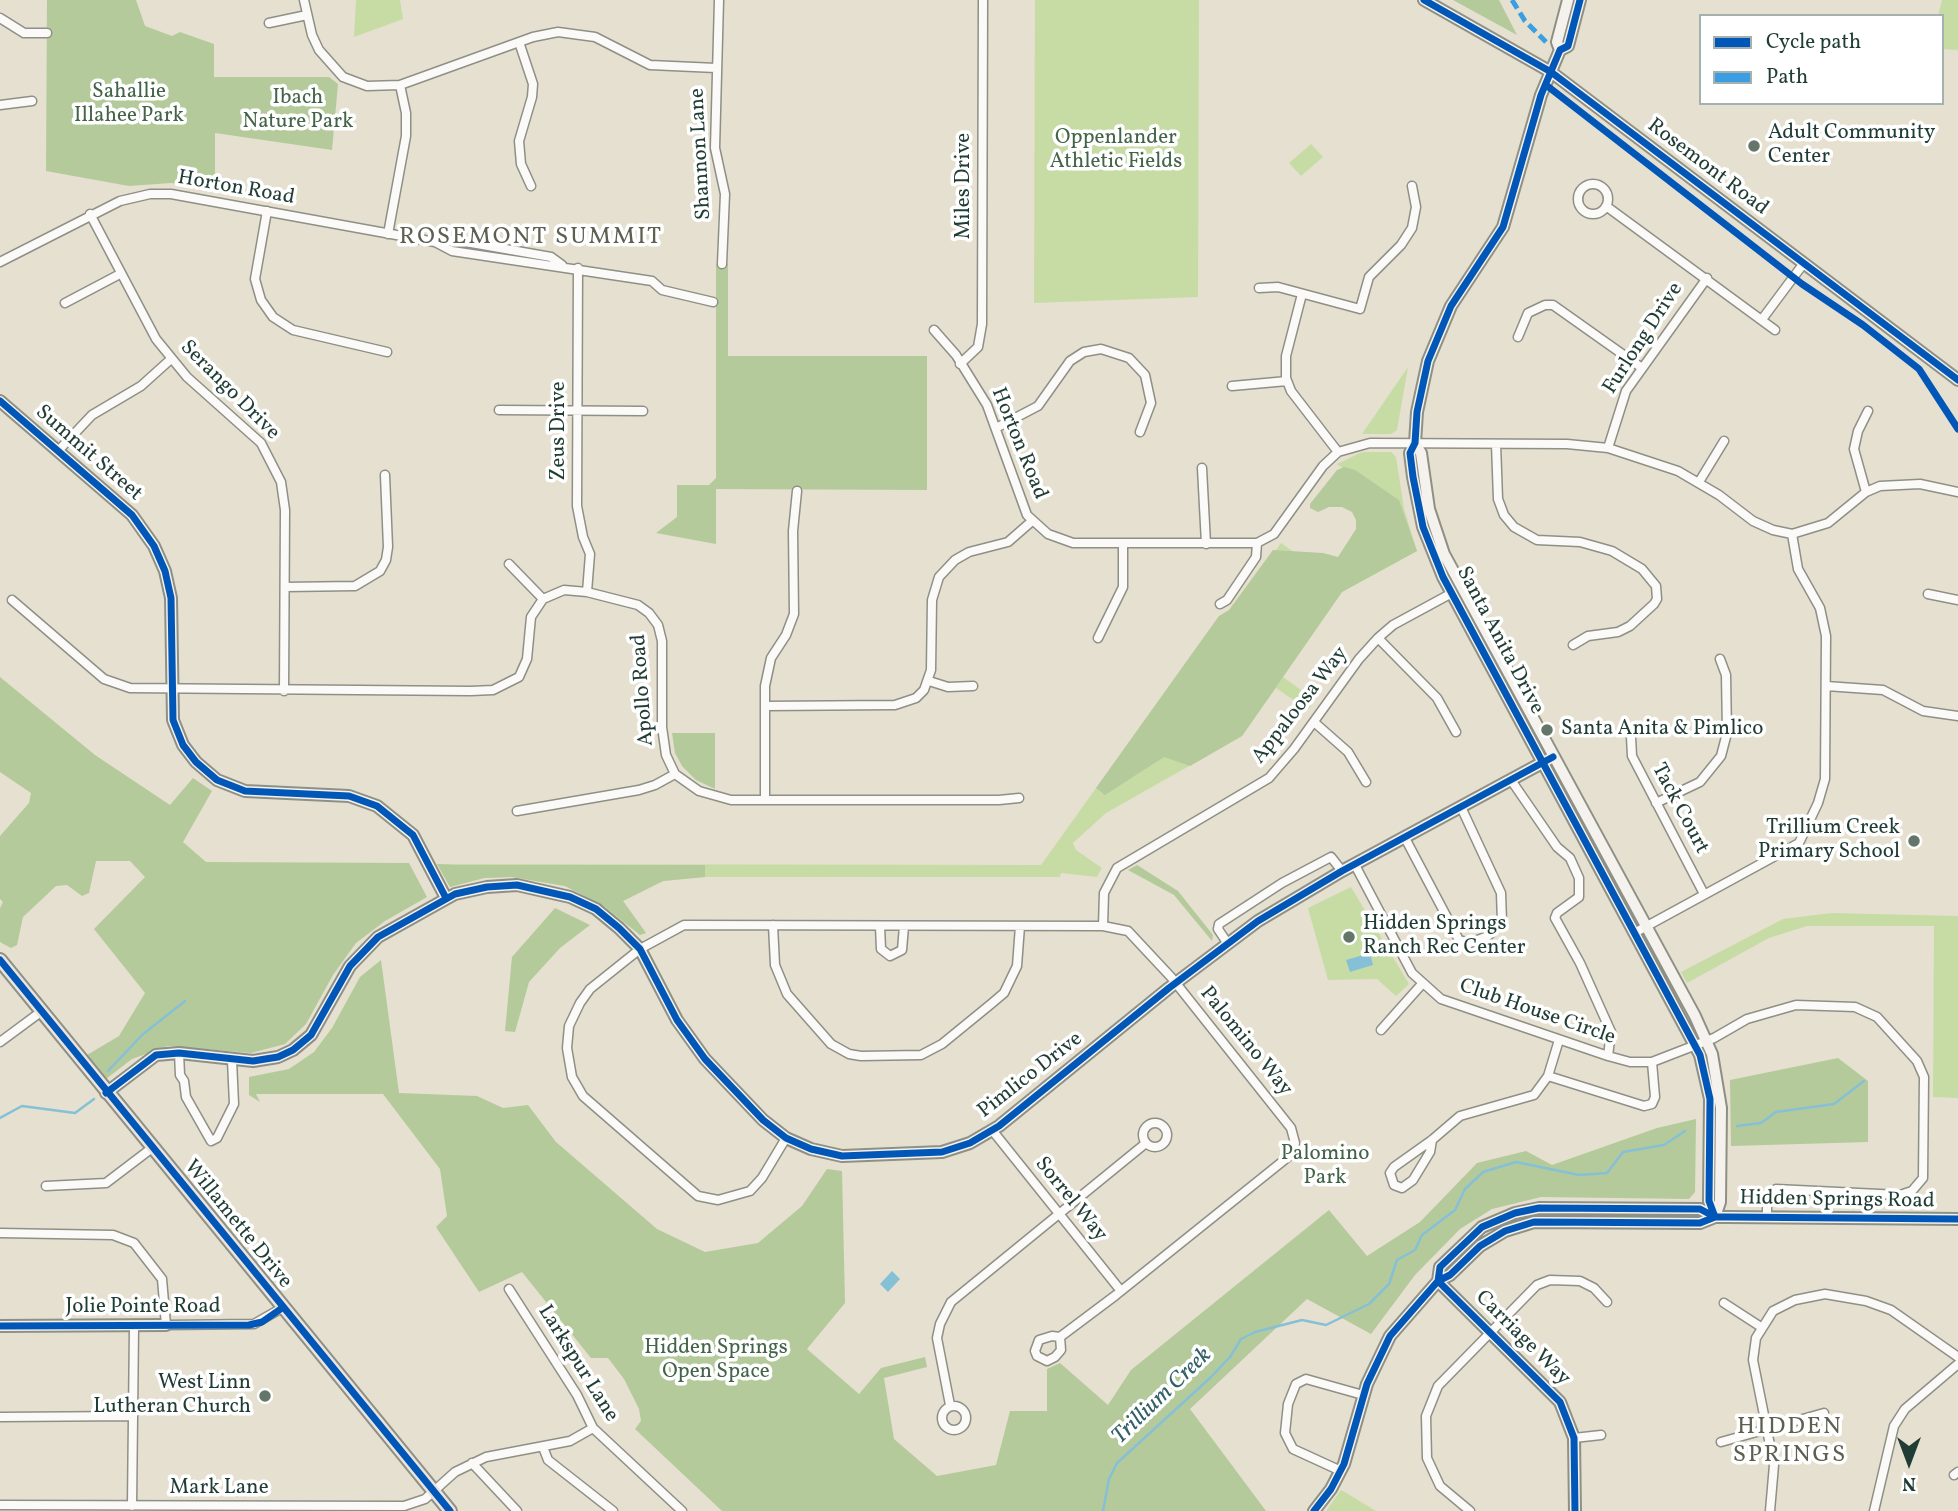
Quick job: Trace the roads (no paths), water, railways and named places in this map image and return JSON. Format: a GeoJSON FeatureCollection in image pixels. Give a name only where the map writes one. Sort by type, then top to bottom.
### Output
{"type":"FeatureCollection","features":[{"type":"Feature","properties":{"kind":"main road","name":"Rosemont Road"},"geometry":{"type":"LineString","coordinates":[[1424,0],[1551,72],[1958,380]]}},
{"type":"Feature","properties":{"kind":"main road"},"geometry":{"type":"LineString","coordinates":[[1568,0],[1557,41],[1560,50],[1568,46],[1580,0]]}},
{"type":"Feature","properties":{"kind":"main road","name":"Santa Anita Drive"},"geometry":{"type":"LineString","coordinates":[[1560,50],[1537,108],[1503,228],[1456,298],[1436,338],[1422,380],[1415,443],[1410,453],[1418,507],[1430,548],[1452,593],[1548,760],[1701,1044],[1708,1084],[1709,1202],[1715,1217]]}},
{"type":"Feature","properties":{"kind":"main road","name":"Summit Street"},"geometry":{"type":"LineString","coordinates":[[0,401],[132,515],[159,556],[171,598],[171,690],[177,732],[190,755],[205,771],[223,783],[252,793],[349,796],[377,806],[413,835],[446,898]]}},
{"type":"Feature","properties":{"kind":"main road","name":"Santa Anita Drive"},"geometry":{"type":"LineString","coordinates":[[1415,443],[1421,453],[1429,509],[1444,554],[1548,760]]}},
{"type":"Feature","properties":{"kind":"main road","name":"Pimlico Drive"},"geometry":{"type":"LineString","coordinates":[[106,1093],[148,1059],[179,1053],[232,1060],[271,1058],[299,1046],[319,1024],[347,972],[365,948],[384,933],[446,898],[496,886],[551,891],[596,909],[640,950],[696,1047],[740,1097],[786,1138],[833,1155],[904,1156],[951,1150],[992,1130],[1175,983],[1269,914],[1342,871],[1548,760]]}},
{"type":"Feature","properties":{"kind":"main road","name":"Willamette Drive"},"geometry":{"type":"LineString","coordinates":[[0,960],[450,1511]]}},
{"type":"Feature","properties":{"kind":"main road","name":"Hidden Springs Road"},"geometry":{"type":"LineString","coordinates":[[1438,1280],[1440,1267],[1459,1247],[1489,1223],[1539,1208],[1700,1209],[1715,1217]]}},
{"type":"Feature","properties":{"kind":"main road","name":"Hidden Springs Road"},"geometry":{"type":"LineString","coordinates":[[1314,1511],[1341,1471],[1363,1395],[1376,1362],[1396,1328],[1438,1280],[1450,1275],[1489,1240],[1524,1224],[1548,1221],[1700,1223],[1715,1217],[1958,1219]]}},
{"type":"Feature","properties":{"kind":"main road","name":"Carriage Way"},"geometry":{"type":"LineString","coordinates":[[1438,1280],[1556,1396],[1568,1415],[1574,1437],[1575,1511]]}},
{"type":"Feature","properties":{"kind":"main road","name":"Jolie Pointe Road"},"geometry":{"type":"LineString","coordinates":[[0,1326],[166,1325]]}},
{"type":"Feature","properties":{"kind":"street"},"geometry":{"type":"LineString","coordinates":[[304,0],[320,50],[343,77],[367,86],[400,85],[543,34],[572,33],[595,37],[650,65],[716,68]]}},
{"type":"Feature","properties":{"kind":"street","name":"Shannon Lane"},"geometry":{"type":"LineString","coordinates":[[719,0],[715,148],[725,194],[722,264]]}},
{"type":"Feature","properties":{"kind":"street","name":"Miles Drive"},"geometry":{"type":"LineString","coordinates":[[960,364],[978,347],[982,324],[983,0]]}},
{"type":"Feature","properties":{"kind":"street"},"geometry":{"type":"LineString","coordinates":[[269,23],[307,15]]}},
{"type":"Feature","properties":{"kind":"street"},"geometry":{"type":"LineString","coordinates":[[0,18],[24,33],[47,33]]}},
{"type":"Feature","properties":{"kind":"street"},"geometry":{"type":"LineString","coordinates":[[519,42],[533,84],[532,97],[519,141],[521,164],[531,186]]}},
{"type":"Feature","properties":{"kind":"street"},"geometry":{"type":"LineString","coordinates":[[388,234],[406,136],[406,113],[400,85]]}},
{"type":"Feature","properties":{"kind":"street"},"geometry":{"type":"LineString","coordinates":[[0,105],[32,101]]}},
{"type":"Feature","properties":{"kind":"street"},"geometry":{"type":"LineString","coordinates":[[1259,288],[1278,287],[1360,309],[1369,277],[1401,245],[1412,228],[1416,206],[1412,186]]}},
{"type":"Feature","properties":{"kind":"street","name":"Horton Road"},"geometry":{"type":"LineString","coordinates":[[0,262],[120,201],[150,194],[171,194],[438,243],[454,240],[551,257],[562,265],[652,281],[662,290],[713,302]]}},
{"type":"Feature","properties":{"kind":"street"},"geometry":{"type":"LineString","coordinates":[[1606,206],[1707,278]]}},
{"type":"Feature","properties":{"kind":"street"},"geometry":{"type":"LineString","coordinates":[[267,211],[255,279],[261,300],[272,317],[293,331],[387,352]]}},
{"type":"Feature","properties":{"kind":"street","name":"Serango Drive"},"geometry":{"type":"LineString","coordinates":[[90,214],[146,323],[171,359],[257,440],[273,464],[284,497],[284,691]]}},
{"type":"Feature","properties":{"kind":"street"},"geometry":{"type":"LineString","coordinates":[[1763,318],[1804,263]]}},
{"type":"Feature","properties":{"kind":"street","name":"Zeus Drive"},"geometry":{"type":"LineString","coordinates":[[578,268],[578,506],[592,565],[587,592]]}},
{"type":"Feature","properties":{"kind":"street"},"geometry":{"type":"LineString","coordinates":[[65,303],[120,274]]}},
{"type":"Feature","properties":{"kind":"street","name":"Furlong Drive"},"geometry":{"type":"LineString","coordinates":[[1608,448],[1619,406],[1642,368],[1707,278],[1776,330]]}},
{"type":"Feature","properties":{"kind":"street"},"geometry":{"type":"LineString","coordinates":[[1302,293],[1286,356],[1287,382],[1338,452]]}},
{"type":"Feature","properties":{"kind":"street"},"geometry":{"type":"LineString","coordinates":[[1518,337],[1528,313],[1545,305],[1552,305],[1642,368]]}},
{"type":"Feature","properties":{"kind":"street","name":"Horton Road"},"geometry":{"type":"LineString","coordinates":[[934,330],[956,355],[987,405],[1023,506],[1032,520],[1048,534],[1067,542],[1123,545],[1257,543]]}},
{"type":"Feature","properties":{"kind":"street"},"geometry":{"type":"LineString","coordinates":[[996,428],[1038,406],[1070,361],[1084,352],[1101,349],[1124,355],[1145,375],[1151,403],[1140,432]]}},
{"type":"Feature","properties":{"kind":"street"},"geometry":{"type":"LineString","coordinates":[[58,451],[92,415],[141,386],[171,359]]}},
{"type":"Feature","properties":{"kind":"street"},"geometry":{"type":"LineString","coordinates":[[1232,386],[1287,382]]}},
{"type":"Feature","properties":{"kind":"street"},"geometry":{"type":"LineString","coordinates":[[499,410],[643,411]]}},
{"type":"Feature","properties":{"kind":"street"},"geometry":{"type":"LineString","coordinates":[[1866,492],[1854,449],[1858,431],[1868,411]]}},
{"type":"Feature","properties":{"kind":"street"},"geometry":{"type":"LineString","coordinates":[[1699,482],[1724,441]]}},
{"type":"Feature","properties":{"kind":"street"},"geometry":{"type":"LineString","coordinates":[[1220,604],[1227,600],[1256,557],[1257,543],[1274,534],[1323,466],[1338,452],[1370,443],[1567,444],[1608,448],[1652,461],[1699,482],[1753,521],[1773,530],[1792,534],[1828,523],[1866,492],[1904,483],[1958,492]]}},
{"type":"Feature","properties":{"kind":"street"},"geometry":{"type":"LineString","coordinates":[[1496,444],[1497,499],[1504,515],[1514,527],[1537,540],[1580,542],[1612,551],[1642,569],[1656,586],[1654,604],[1630,626],[1618,632],[1588,636],[1573,645]]}},
{"type":"Feature","properties":{"kind":"street"},"geometry":{"type":"LineString","coordinates":[[1202,468],[1206,544]]}},
{"type":"Feature","properties":{"kind":"street"},"geometry":{"type":"LineString","coordinates":[[285,587],[355,586],[380,571],[388,547],[385,475]]}},
{"type":"Feature","properties":{"kind":"street"},"geometry":{"type":"LineString","coordinates":[[765,800],[765,686],[771,658],[786,635],[794,614],[793,531],[797,491]]}},
{"type":"Feature","properties":{"kind":"street"},"geometry":{"type":"LineString","coordinates":[[765,706],[895,705],[916,698],[929,681],[932,600],[939,577],[955,559],[969,552],[1008,542],[1032,520]]}},
{"type":"Feature","properties":{"kind":"street"},"geometry":{"type":"LineString","coordinates":[[1641,929],[1788,850],[1799,843],[1807,830],[1825,779],[1825,625],[1814,596],[1798,569],[1792,534]]}},
{"type":"Feature","properties":{"kind":"street"},"geometry":{"type":"LineString","coordinates":[[1098,638],[1122,589],[1123,545]]}},
{"type":"Feature","properties":{"kind":"street"},"geometry":{"type":"LineString","coordinates":[[12,600],[104,679],[130,688],[477,691],[501,687],[519,677],[525,668],[529,626],[535,608],[543,599],[509,564]]}},
{"type":"Feature","properties":{"kind":"street","name":"Apollo Road"},"geometry":{"type":"LineString","coordinates":[[543,599],[564,590],[587,592],[638,605],[649,613],[658,625],[662,641],[663,738],[666,755],[675,774]]}},
{"type":"Feature","properties":{"kind":"street","name":"Appaloosa Way"},"geometry":{"type":"LineString","coordinates":[[1103,926],[1104,893],[1117,868],[1269,778],[1378,638],[1394,625],[1452,593]]}},
{"type":"Feature","properties":{"kind":"street"},"geometry":{"type":"LineString","coordinates":[[1928,594],[1958,600]]}},
{"type":"Feature","properties":{"kind":"street"},"geometry":{"type":"LineString","coordinates":[[1378,638],[1437,698],[1456,732]]}},
{"type":"Feature","properties":{"kind":"street"},"geometry":{"type":"LineString","coordinates":[[1656,803],[1700,782],[1721,756],[1727,733],[1726,675],[1720,659]]}},
{"type":"Feature","properties":{"kind":"street"},"geometry":{"type":"LineString","coordinates":[[929,681],[948,687],[973,686]]}},
{"type":"Feature","properties":{"kind":"street"},"geometry":{"type":"LineString","coordinates":[[1826,686],[1883,690],[1923,710],[1958,716]]}},
{"type":"Feature","properties":{"kind":"street"},"geometry":{"type":"LineString","coordinates":[[1314,722],[1348,752],[1366,782]]}},
{"type":"Feature","properties":{"kind":"street","name":"Tack Court"},"geometry":{"type":"LineString","coordinates":[[1631,737],[1632,756],[1704,894]]}},
{"type":"Feature","properties":{"kind":"street"},"geometry":{"type":"LineString","coordinates":[[517,811],[639,790],[675,774],[708,796],[765,800],[1019,798]]}},
{"type":"Feature","properties":{"kind":"street"},"geometry":{"type":"LineString","coordinates":[[1511,780],[1557,847],[1570,858],[1580,878],[1579,897],[1557,913],[1555,918],[1580,962],[1611,1032],[1608,1056]]}},
{"type":"Feature","properties":{"kind":"street"},"geometry":{"type":"LineString","coordinates":[[1405,838],[1459,940],[1469,943],[1488,936],[1502,922],[1501,893],[1461,807]]}},
{"type":"Feature","properties":{"kind":"street"},"geometry":{"type":"LineString","coordinates":[[1228,944],[1218,929],[1219,925],[1282,883],[1328,857],[1334,858],[1342,871]]}},
{"type":"Feature","properties":{"kind":"street","name":"Club House Circle"},"geometry":{"type":"LineString","coordinates":[[1354,865],[1404,959],[1422,984],[1441,999],[1608,1056],[1630,1062],[1652,1062],[1701,1044],[1747,1019],[1796,1005],[1855,1007],[1877,1017],[1917,1060],[1924,1077],[1923,1178],[1918,1186],[1900,1195],[1776,1189],[1767,1198],[1767,1217]]}},
{"type":"Feature","properties":{"kind":"street","name":"Palomino Way"},"geometry":{"type":"LineString","coordinates":[[786,1138],[752,1189],[730,1199],[712,1200],[692,1191],[583,1096],[569,1067],[567,1048],[573,1016],[590,989],[640,950],[684,925],[1103,926],[1128,931],[1175,983],[1291,1128],[1295,1143],[1293,1153],[1060,1337]]}},
{"type":"Feature","properties":{"kind":"street"},"geometry":{"type":"LineString","coordinates":[[773,925],[775,965],[787,994],[831,1044],[849,1054],[861,1056],[922,1055],[942,1044],[984,1010],[1004,993],[1012,979],[1017,966],[1020,926]]}},
{"type":"Feature","properties":{"kind":"street"},"geometry":{"type":"LineString","coordinates":[[880,926],[881,949],[890,956],[902,950],[904,926]]}},
{"type":"Feature","properties":{"kind":"street"},"geometry":{"type":"LineString","coordinates":[[1381,1030],[1422,984]]}},
{"type":"Feature","properties":{"kind":"street"},"geometry":{"type":"LineString","coordinates":[[0,1042],[42,1012]]}},
{"type":"Feature","properties":{"kind":"street"},"geometry":{"type":"LineString","coordinates":[[1432,1140],[1430,1152],[1413,1180],[1402,1188],[1394,1185],[1390,1173],[1394,1167],[1460,1116],[1534,1095],[1548,1076],[1559,1040]]}},
{"type":"Feature","properties":{"kind":"street"},"geometry":{"type":"LineString","coordinates":[[179,1053],[180,1075],[184,1081],[186,1097],[211,1141],[216,1139],[226,1124],[234,1104],[232,1060]]}},
{"type":"Feature","properties":{"kind":"street"},"geometry":{"type":"LineString","coordinates":[[1548,1076],[1644,1106],[1652,1104],[1655,1097],[1652,1062]]}},
{"type":"Feature","properties":{"kind":"street","name":"Sorrel Way"},"geometry":{"type":"LineString","coordinates":[[992,1130],[1121,1291]]}},
{"type":"Feature","properties":{"kind":"street"},"geometry":{"type":"LineString","coordinates":[[950,1405],[937,1348],[940,1324],[945,1312],[961,1291],[1146,1143]]}},
{"type":"Feature","properties":{"kind":"street"},"geometry":{"type":"LineString","coordinates":[[46,1186],[106,1184],[152,1148]]}},
{"type":"Feature","properties":{"kind":"street"},"geometry":{"type":"LineString","coordinates":[[0,1233],[113,1235],[134,1242],[162,1279],[166,1325]]}},
{"type":"Feature","properties":{"kind":"street"},"geometry":{"type":"LineString","coordinates":[[1470,1511],[1454,1500],[1432,1474],[1427,1458],[1426,1416],[1438,1385],[1531,1288],[1550,1280],[1580,1280],[1594,1288],[1606,1302]]}},
{"type":"Feature","properties":{"kind":"street","name":"Larkspur Lane"},"geometry":{"type":"LineString","coordinates":[[509,1289],[577,1395],[593,1429],[682,1511]]}},
{"type":"Feature","properties":{"kind":"street"},"geometry":{"type":"LineString","coordinates":[[1770,1511],[1774,1465],[1753,1369],[1754,1349],[1761,1327],[1773,1311],[1795,1300],[1825,1294],[1841,1296],[1891,1310],[1958,1357]]}},
{"type":"Feature","properties":{"kind":"street"},"geometry":{"type":"LineString","coordinates":[[1724,1303],[1761,1327]]}},
{"type":"Feature","properties":{"kind":"street","name":"Jolie Pointe Road"},"geometry":{"type":"LineString","coordinates":[[166,1325],[254,1324],[282,1308]]}},
{"type":"Feature","properties":{"kind":"street"},"geometry":{"type":"LineString","coordinates":[[132,1506],[134,1327]]}},
{"type":"Feature","properties":{"kind":"street"},"geometry":{"type":"LineString","coordinates":[[1874,1511],[1894,1426],[1905,1409],[1958,1364]]}},
{"type":"Feature","properties":{"kind":"street"},"geometry":{"type":"LineString","coordinates":[[1341,1471],[1293,1449],[1284,1433],[1288,1404],[1296,1384],[1306,1380],[1363,1395]]}},
{"type":"Feature","properties":{"kind":"street"},"geometry":{"type":"LineString","coordinates":[[1721,1442],[1824,1413]]}},
{"type":"Feature","properties":{"kind":"street"},"geometry":{"type":"LineString","coordinates":[[0,1417],[132,1416]]}},
{"type":"Feature","properties":{"kind":"street","name":"Mark Lane"},"geometry":{"type":"LineString","coordinates":[[0,1505],[404,1506],[424,1500],[447,1477],[472,1463],[509,1451],[570,1441],[593,1429]]}},
{"type":"Feature","properties":{"kind":"street"},"geometry":{"type":"LineString","coordinates":[[1574,1437],[1601,1435]]}},
{"type":"Feature","properties":{"kind":"street"},"geometry":{"type":"LineString","coordinates":[[543,1447],[548,1460],[613,1511]]}},
{"type":"Feature","properties":{"kind":"street"},"geometry":{"type":"LineString","coordinates":[[472,1463],[517,1511]]}},
{"type":"Feature","properties":{"kind":"water"},"geometry":{"type":"Polygon","coordinates":[[[1370,953],[1373,965],[1350,972],[1346,960],[1370,953]]]}},
{"type":"Feature","properties":{"kind":"water"},"geometry":{"type":"Polygon","coordinates":[[[892,1271],[900,1279],[888,1292],[880,1284],[892,1271]]]}},
{"type":"Feature","properties":{"kind":"waterway"},"geometry":{"type":"LineString","coordinates":[[108,1071],[142,1035],[185,1001]]}},
{"type":"Feature","properties":{"kind":"waterway","name":"Trillium Creek"},"geometry":{"type":"LineString","coordinates":[[1737,1126],[1761,1123],[1776,1112],[1834,1104],[1864,1081]]}},
{"type":"Feature","properties":{"kind":"waterway"},"geometry":{"type":"LineString","coordinates":[[0,1118],[22,1106],[75,1113],[94,1099]]}},
{"type":"Feature","properties":{"kind":"waterway","name":"Trillium Creek"},"geometry":{"type":"LineString","coordinates":[[1103,1511],[1109,1479],[1117,1463],[1210,1378],[1230,1357],[1241,1339],[1255,1332],[1302,1320],[1326,1325],[1369,1304],[1389,1284],[1397,1260],[1415,1250],[1422,1235],[1455,1210],[1465,1189],[1483,1172],[1516,1162],[1579,1175],[1607,1173],[1623,1152],[1664,1145],[1685,1131]]}},
{"type":"Feature","properties":{"kind":"place","name":"Adult Community Center"},"geometry":{"type":"Point","coordinates":[1754,146]}},
{"type":"Feature","properties":{"kind":"place","name":"Santa Anita & Pimlico"},"geometry":{"type":"Point","coordinates":[1547,730]}},
{"type":"Feature","properties":{"kind":"place","name":"Trillium Creek Primary School"},"geometry":{"type":"Point","coordinates":[1914,841]}},
{"type":"Feature","properties":{"kind":"place","name":"Hidden Springs Ranch Rec Center"},"geometry":{"type":"Point","coordinates":[1349,937]}},
{"type":"Feature","properties":{"kind":"place","name":"West Linn Lutheran Church"},"geometry":{"type":"Point","coordinates":[265,1396]}},
{"type":"Feature","properties":{"kind":"district","name":"ROSEMONT SUMMIT"},"geometry":{"type":"Point","coordinates":[531,239]}},
{"type":"Feature","properties":{"kind":"district","name":"HIDDEN SPRINGS"},"geometry":{"type":"Point","coordinates":[1790,1443]}},
{"type":"Feature","properties":{"kind":"park label","name":"Sahallie Illahee Park"},"geometry":{"type":"Point","coordinates":[129,105]}},
{"type":"Feature","properties":{"kind":"park label","name":"Ibach Nature Park"},"geometry":{"type":"Point","coordinates":[298,111]}},
{"type":"Feature","properties":{"kind":"park label","name":"Oppenlander Athletic Fields"},"geometry":{"type":"Point","coordinates":[1116,151]}},
{"type":"Feature","properties":{"kind":"park label","name":"Palomino Park"},"geometry":{"type":"Point","coordinates":[1325,1167]}},
{"type":"Feature","properties":{"kind":"park label","name":"Hidden Springs Open Space"},"geometry":{"type":"Point","coordinates":[716,1361]}}]}
